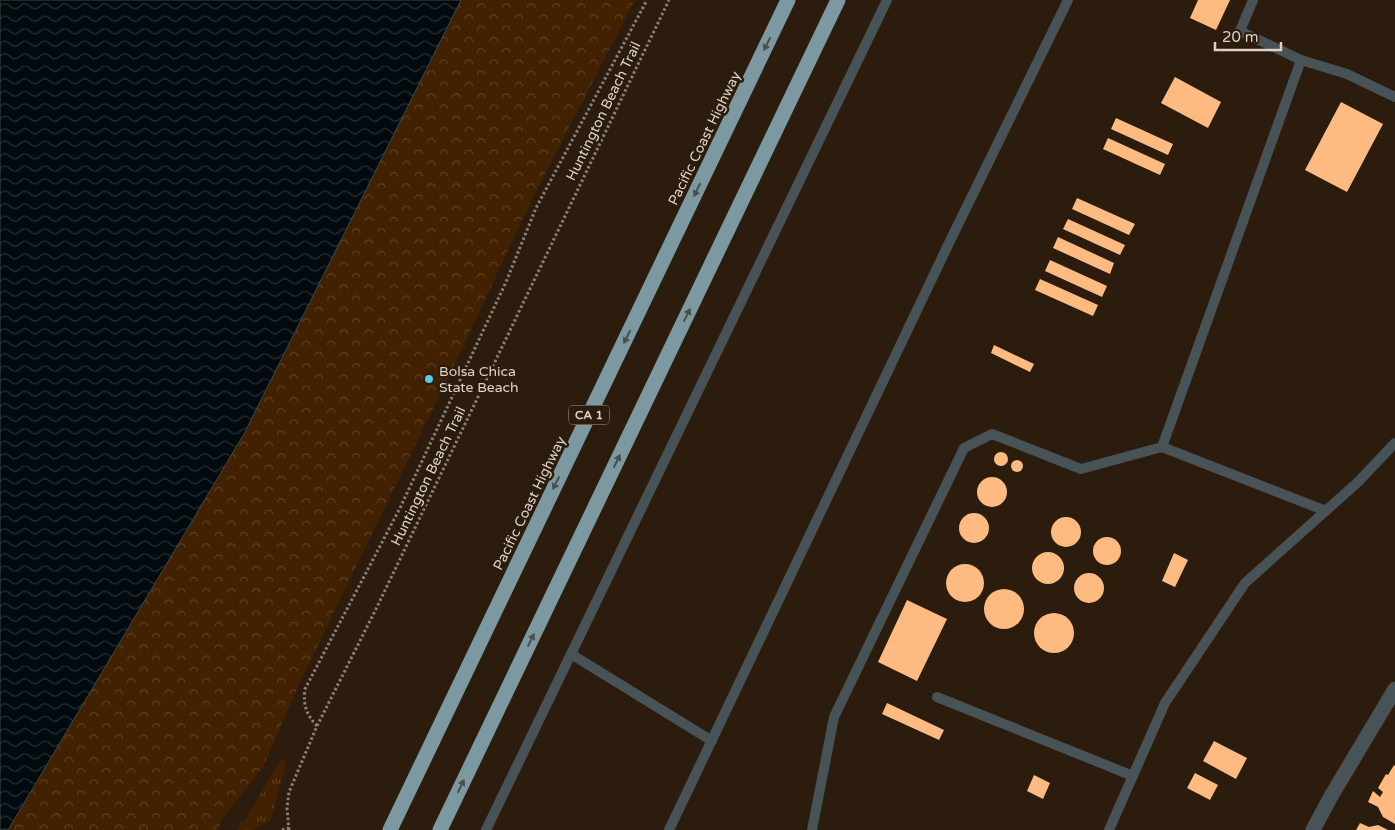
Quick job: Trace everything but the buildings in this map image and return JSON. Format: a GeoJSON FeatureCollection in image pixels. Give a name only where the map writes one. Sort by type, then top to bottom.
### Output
{"type":"FeatureCollection","features":[{"type":"Feature","properties":{"kind":"highway","name":"Pacific Coast Highway"},"geometry":{"type":"LineString","coordinates":[[390,830],[788,0]]}},
{"type":"Feature","properties":{"kind":"highway"},"geometry":{"type":"LineString","coordinates":[[440,830],[838,0]]}},
{"type":"Feature","properties":{"kind":"street"},"geometry":{"type":"LineString","coordinates":[[1313,830],[1395,689]]}},
{"type":"Feature","properties":{"kind":"lane"},"geometry":{"type":"LineString","coordinates":[[486,830],[887,0]]}},
{"type":"Feature","properties":{"kind":"lane"},"geometry":{"type":"LineString","coordinates":[[669,830],[949,244],[1068,0]]}},
{"type":"Feature","properties":{"kind":"lane"},"geometry":{"type":"LineString","coordinates":[[1254,0],[1240,31],[1301,60],[1347,74],[1395,97]]}},
{"type":"Feature","properties":{"kind":"lane"},"geometry":{"type":"LineString","coordinates":[[1162,447],[1301,60]]}},
{"type":"Feature","properties":{"kind":"lane"},"geometry":{"type":"LineString","coordinates":[[812,830],[834,717],[964,448],[992,434],[1081,469],[1162,447],[1326,512]]}},
{"type":"Feature","properties":{"kind":"lane"},"geometry":{"type":"LineString","coordinates":[[1109,830],[1165,703],[1244,584],[1326,512],[1395,443]]}},
{"type":"Feature","properties":{"kind":"lane"},"geometry":{"type":"LineString","coordinates":[[571,654],[712,741]]}},
{"type":"Feature","properties":{"kind":"lane"},"geometry":{"type":"LineString","coordinates":[[937,697],[1133,776]]}},
{"type":"Feature","properties":{"kind":"path"},"geometry":{"type":"LineString","coordinates":[[316,726],[308,717],[304,703],[305,689],[400,508],[506,282],[536,208],[647,0]]}},
{"type":"Feature","properties":{"kind":"path","name":"Huntington Beach Trail"},"geometry":{"type":"LineString","coordinates":[[289,829],[289,792],[316,726],[375,611],[669,0]]}},
{"type":"Feature","properties":{"kind":"path"},"geometry":{"type":"LineString","coordinates":[[282,830],[289,829]]}},
{"type":"Feature","properties":{"kind":"green space"},"geometry":{"type":"Polygon","coordinates":[[[438,0],[635,0],[531,201],[462,349],[300,682],[263,767],[222,819],[218,830],[0,830],[438,0]]]}},
{"type":"Feature","properties":{"kind":"green space"},"geometry":{"type":"Polygon","coordinates":[[[281,759],[286,763],[271,820],[252,830],[237,830],[241,822],[244,822],[281,759]]]}},
{"type":"Feature","properties":{"kind":"water"},"geometry":{"type":"Polygon","coordinates":[[[0,0],[461,0],[244,434],[8,830],[0,830],[0,0]]]}},
{"type":"Feature","properties":{"kind":"place","name":"Bolsa Chica State Beach"},"geometry":{"type":"Point","coordinates":[429,379]}}]}
